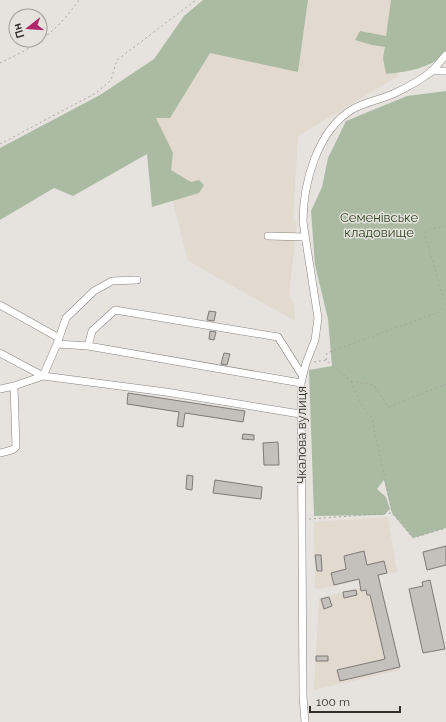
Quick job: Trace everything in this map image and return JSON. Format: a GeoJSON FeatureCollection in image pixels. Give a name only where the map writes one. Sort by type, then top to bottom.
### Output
{"type":"FeatureCollection","features":[{"type":"Feature","properties":{"kind":"street","name":"Чкалова вулиця"},"geometry":{"type":"LineString","coordinates":[[305,722],[303,696],[300,414],[302,375],[316,340],[318,318],[305,237],[303,207],[306,187],[313,164],[327,136],[340,118],[363,104],[392,94],[410,85],[431,71],[446,54]]}},
{"type":"Feature","properties":{"kind":"street"},"geometry":{"type":"LineString","coordinates":[[431,71],[446,71]]}},
{"type":"Feature","properties":{"kind":"street"},"geometry":{"type":"LineString","coordinates":[[268,236],[305,237]]}},
{"type":"Feature","properties":{"kind":"street"},"geometry":{"type":"LineString","coordinates":[[0,389],[43,376],[66,318],[94,291],[112,281],[137,280]]}},
{"type":"Feature","properties":{"kind":"street"},"geometry":{"type":"LineString","coordinates":[[0,305],[58,341],[301,383]]}},
{"type":"Feature","properties":{"kind":"street"},"geometry":{"type":"LineString","coordinates":[[88,346],[92,331],[115,310],[278,337],[302,375]]}},
{"type":"Feature","properties":{"kind":"street"},"geometry":{"type":"LineString","coordinates":[[0,353],[43,376],[166,392],[300,414]]}},
{"type":"Feature","properties":{"kind":"street"},"geometry":{"type":"LineString","coordinates":[[0,453],[12,450],[16,447],[14,386]]}},
{"type":"Feature","properties":{"kind":"path"},"geometry":{"type":"LineString","coordinates":[[0,64],[38,42],[66,16],[79,0]]}},
{"type":"Feature","properties":{"kind":"path"},"geometry":{"type":"LineString","coordinates":[[0,144],[100,90],[111,80],[117,60],[196,0]]}},
{"type":"Feature","properties":{"kind":"path"},"geometry":{"type":"LineString","coordinates":[[326,360],[327,353],[439,312],[443,308],[445,304],[425,236],[426,232],[429,230],[446,226]]}},
{"type":"Feature","properties":{"kind":"path"},"geometry":{"type":"LineString","coordinates":[[306,363],[326,360],[351,380],[374,385],[388,407],[446,384]]}},
{"type":"Feature","properties":{"kind":"path"},"geometry":{"type":"LineString","coordinates":[[351,380],[362,406],[372,418],[392,513],[412,538],[446,528]]}},
{"type":"Feature","properties":{"kind":"path"},"geometry":{"type":"LineString","coordinates":[[302,520],[392,513]]}},
{"type":"Feature","properties":{"kind":"shaded area"},"geometry":{"type":"Polygon","coordinates":[[[308,0],[395,0],[385,65],[400,75],[298,136],[293,218],[297,223],[289,296],[294,304],[295,321],[188,261],[149,108],[196,39],[298,72],[308,0]]]}},
{"type":"Feature","properties":{"kind":"shaded area"},"geometry":{"type":"Polygon","coordinates":[[[388,517],[397,572],[320,589],[315,588],[314,522],[388,517]]]}},
{"type":"Feature","properties":{"kind":"shaded area"},"geometry":{"type":"Polygon","coordinates":[[[380,583],[400,670],[314,690],[319,598],[380,583]]]}},
{"type":"Feature","properties":{"kind":"green space"},"geometry":{"type":"Polygon","coordinates":[[[203,0],[308,0],[298,72],[210,53],[170,118],[156,118],[173,153],[171,170],[191,182],[199,180],[204,185],[199,193],[152,207],[147,154],[73,196],[54,188],[0,220],[0,148],[100,95],[154,59],[184,16],[203,0]]]}},
{"type":"Feature","properties":{"kind":"green space"},"geometry":{"type":"Polygon","coordinates":[[[391,0],[446,0],[446,53],[426,66],[386,74],[383,58],[385,47],[355,40],[360,31],[386,36],[391,0]]]}},
{"type":"Feature","properties":{"kind":"green space","name":"Семенівське кладовище"},"geometry":{"type":"Polygon","coordinates":[[[446,91],[446,528],[413,538],[392,513],[384,480],[377,489],[386,497],[390,509],[384,515],[314,516],[309,370],[332,366],[328,319],[315,265],[311,211],[322,187],[328,158],[346,121],[407,96],[446,91]]]}},
{"type":"Feature","properties":{"kind":"building"},"geometry":{"type":"Polygon","coordinates":[[[209,311],[216,312],[214,321],[207,320],[209,311]]]}},
{"type":"Feature","properties":{"kind":"building"},"geometry":{"type":"Polygon","coordinates":[[[210,331],[216,332],[214,340],[209,339],[210,331]]]}},
{"type":"Feature","properties":{"kind":"building"},"geometry":{"type":"Polygon","coordinates":[[[224,353],[230,354],[227,365],[221,364],[224,353]]]}},
{"type":"Feature","properties":{"kind":"building"},"geometry":{"type":"Polygon","coordinates":[[[128,393],[245,411],[243,422],[185,413],[183,427],[177,426],[179,412],[127,404],[128,393]]]}},
{"type":"Feature","properties":{"kind":"building"},"geometry":{"type":"Polygon","coordinates":[[[243,434],[254,435],[254,440],[242,439],[243,434]]]}},
{"type":"Feature","properties":{"kind":"building"},"geometry":{"type":"Polygon","coordinates":[[[278,442],[279,465],[264,465],[263,443],[278,442]]]}},
{"type":"Feature","properties":{"kind":"building"},"geometry":{"type":"Polygon","coordinates":[[[187,475],[193,476],[192,490],[186,489],[187,475]]]}},
{"type":"Feature","properties":{"kind":"building"},"geometry":{"type":"Polygon","coordinates":[[[215,480],[262,487],[261,499],[213,493],[215,480]]]}},
{"type":"Feature","properties":{"kind":"building"},"geometry":{"type":"Polygon","coordinates":[[[446,546],[446,565],[427,570],[423,552],[446,546]]]}},
{"type":"Feature","properties":{"kind":"building"},"geometry":{"type":"Polygon","coordinates":[[[364,551],[367,565],[384,561],[387,573],[378,575],[400,667],[340,681],[337,670],[385,659],[370,595],[367,595],[366,590],[361,591],[359,579],[334,585],[331,573],[346,569],[344,556],[364,551]]]}},
{"type":"Feature","properties":{"kind":"building"},"geometry":{"type":"Polygon","coordinates":[[[315,555],[321,555],[322,571],[317,571],[315,555]]]}},
{"type":"Feature","properties":{"kind":"building"},"geometry":{"type":"Polygon","coordinates":[[[430,580],[445,649],[423,653],[409,589],[423,586],[422,582],[430,580]]]}},
{"type":"Feature","properties":{"kind":"building"},"geometry":{"type":"Polygon","coordinates":[[[356,590],[357,595],[344,598],[343,592],[356,590]]]}},
{"type":"Feature","properties":{"kind":"building"},"geometry":{"type":"Polygon","coordinates":[[[329,597],[332,606],[324,609],[321,599],[329,597]]]}},
{"type":"Feature","properties":{"kind":"building"},"geometry":{"type":"Polygon","coordinates":[[[316,656],[328,656],[328,661],[316,661],[316,656]]]}}]}
